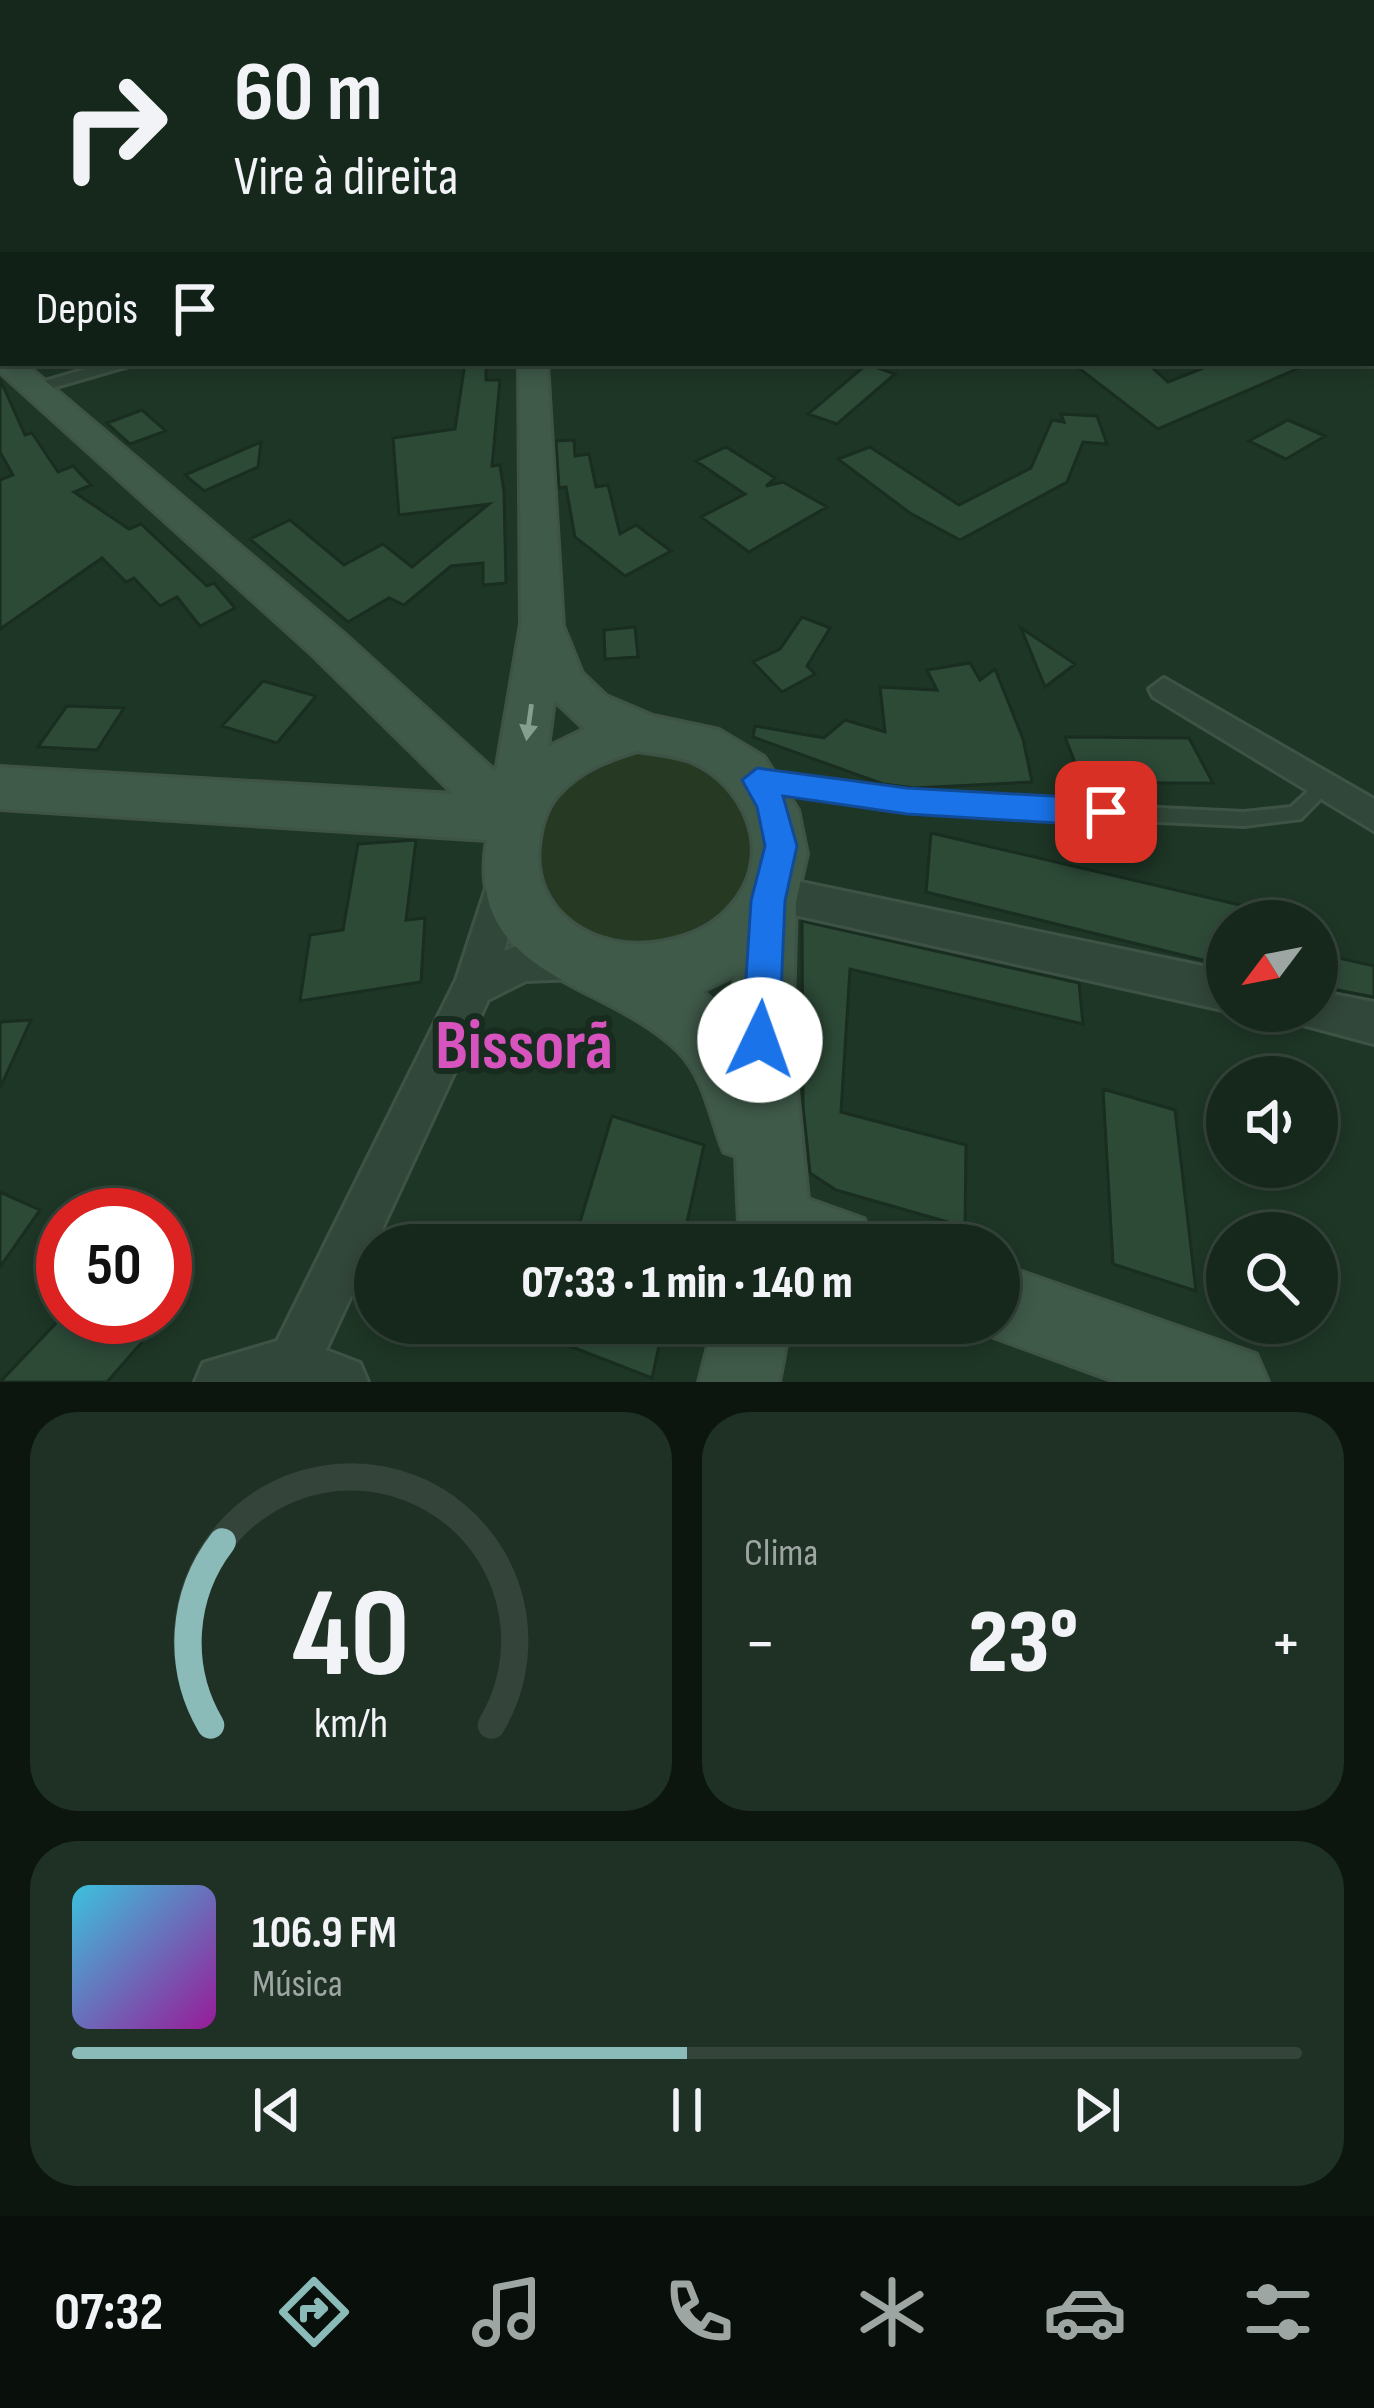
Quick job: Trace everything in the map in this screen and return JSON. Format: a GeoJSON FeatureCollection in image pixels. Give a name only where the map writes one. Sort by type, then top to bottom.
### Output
{"type":"FeatureCollection","features":[{"type":"Feature","properties":{"kind":"main road"},"geometry":{"type":"LineString","coordinates":[[533,366],[542,623],[511,843],[530,920],[586,963],[680,1011],[707,1033],[729,1063],[789,1224]]}},
{"type":"Feature","properties":{"kind":"main road"},"geometry":{"type":"LineString","coordinates":[[11,367],[328,644],[511,843]]}},
{"type":"Feature","properties":{"kind":"main road"},"geometry":{"type":"LineString","coordinates":[[542,623],[551,659],[569,693],[603,719],[647,732],[687,736],[716,747],[757,780],[779,829],[781,863],[770,897],[760,1040],[792,1224]]}},
{"type":"Feature","properties":{"kind":"main road"},"geometry":{"type":"LineString","coordinates":[[511,843],[526,796],[562,758],[601,739],[647,732]]}},
{"type":"Feature","properties":{"kind":"main road"},"geometry":{"type":"LineString","coordinates":[[0,788],[511,843]]}},
{"type":"Feature","properties":{"kind":"main road"},"geometry":{"type":"LineString","coordinates":[[586,963],[643,974],[704,960],[735,942],[770,897]]}},
{"type":"Feature","properties":{"kind":"main road"},"geometry":{"type":"LineString","coordinates":[[1020,1309],[1228,1382]]}},
{"type":"Feature","properties":{"kind":"main road"},"geometry":{"type":"LineString","coordinates":[[739,1382],[747,1344]]}},
{"type":"Feature","properties":{"kind":"street"},"geometry":{"type":"LineString","coordinates":[[1163,689],[1374,816]]}},
{"type":"Feature","properties":{"kind":"street"},"geometry":{"type":"LineString","coordinates":[[223,1382],[253,1368],[317,1373],[474,986],[499,917],[511,843]]}},
{"type":"Feature","properties":{"kind":"street"},"geometry":{"type":"LineString","coordinates":[[770,897],[1206,987]]}},
{"type":"Feature","properties":{"kind":"street"},"geometry":{"type":"LineString","coordinates":[[474,986],[523,962],[586,963]]}},
{"type":"Feature","properties":{"kind":"street"},"geometry":{"type":"LineString","coordinates":[[1338,1015],[1374,1023]]}},
{"type":"Feature","properties":{"kind":"lane"},"geometry":{"type":"LineString","coordinates":[[757,780],[968,806],[1244,819],[1295,814],[1324,786]]}},
{"type":"Feature","properties":{"kind":"green space"},"geometry":{"type":"Polygon","coordinates":[[[639,750],[691,762],[727,786],[748,816],[754,850],[747,884],[726,914],[692,935],[647,944],[606,940],[570,921],[546,890],[537,854],[544,816],[564,783],[589,765],[639,750]]]}},
{"type":"Feature","properties":{"kind":"building"},"geometry":{"type":"Polygon","coordinates":[[[465,366],[486,366],[486,380],[500,380],[492,466],[500,465],[504,492],[506,583],[483,585],[483,563],[451,566],[404,605],[389,598],[348,622],[250,539],[290,520],[344,565],[383,544],[412,567],[489,504],[399,515],[393,438],[455,429],[465,366]]]}},
{"type":"Feature","properties":{"kind":"building"},"geometry":{"type":"Polygon","coordinates":[[[865,366],[895,374],[837,424],[808,414],[865,366]]]}},
{"type":"Feature","properties":{"kind":"building"},"geometry":{"type":"Polygon","coordinates":[[[1076,366],[1150,366],[1168,382],[1208,366],[1304,366],[1158,429],[1076,366]]]}},
{"type":"Feature","properties":{"kind":"building"},"geometry":{"type":"Polygon","coordinates":[[[0,379],[25,435],[32,433],[58,472],[73,466],[91,485],[74,492],[129,529],[141,524],[207,586],[214,583],[235,608],[200,626],[177,597],[160,606],[134,578],[126,582],[102,558],[0,629],[0,480],[13,475],[0,452],[0,379]]]}},
{"type":"Feature","properties":{"kind":"building"},"geometry":{"type":"Polygon","coordinates":[[[142,410],[166,431],[130,444],[107,423],[142,410]]]}},
{"type":"Feature","properties":{"kind":"building"},"geometry":{"type":"Polygon","coordinates":[[[1061,414],[1097,416],[1107,444],[1083,442],[1067,482],[960,540],[910,513],[838,459],[870,447],[959,505],[1031,468],[1052,420],[1064,422],[1061,414]]]}},
{"type":"Feature","properties":{"kind":"building"},"geometry":{"type":"Polygon","coordinates":[[[1288,420],[1325,436],[1286,459],[1249,441],[1288,420]]]}},
{"type":"Feature","properties":{"kind":"building"},"geometry":{"type":"Polygon","coordinates":[[[574,440],[575,456],[589,454],[596,487],[608,485],[620,534],[636,525],[671,551],[625,576],[575,537],[566,487],[559,488],[556,441],[574,440]]]}},
{"type":"Feature","properties":{"kind":"building"},"geometry":{"type":"Polygon","coordinates":[[[261,442],[258,467],[204,491],[185,475],[261,442]]]}},
{"type":"Feature","properties":{"kind":"building"},"geometry":{"type":"Polygon","coordinates":[[[726,447],[775,478],[766,486],[783,482],[827,507],[749,552],[701,517],[745,494],[696,461],[726,447]]]}},
{"type":"Feature","properties":{"kind":"building"},"geometry":{"type":"Polygon","coordinates":[[[802,617],[830,628],[807,666],[815,674],[782,692],[753,662],[780,649],[802,617]]]}},
{"type":"Feature","properties":{"kind":"building"},"geometry":{"type":"Polygon","coordinates":[[[635,627],[638,657],[605,659],[604,630],[635,627]]]}},
{"type":"Feature","properties":{"kind":"building"},"geometry":{"type":"Polygon","coordinates":[[[1021,628],[1075,664],[1045,687],[1021,628]]]}},
{"type":"Feature","properties":{"kind":"building"},"geometry":{"type":"Polygon","coordinates":[[[970,663],[980,680],[995,669],[1023,739],[1032,782],[914,788],[883,784],[753,737],[755,726],[824,738],[845,720],[885,732],[880,687],[937,690],[927,670],[970,663]]]}},
{"type":"Feature","properties":{"kind":"building"},"geometry":{"type":"Polygon","coordinates":[[[263,681],[316,696],[277,743],[222,726],[263,681]]]}},
{"type":"Feature","properties":{"kind":"building"},"geometry":{"type":"Polygon","coordinates":[[[67,706],[124,708],[97,750],[38,747],[67,706]]]}},
{"type":"Feature","properties":{"kind":"building"},"geometry":{"type":"Polygon","coordinates":[[[1065,737],[1189,738],[1213,783],[1083,783],[1065,737]]]}},
{"type":"Feature","properties":{"kind":"building"},"geometry":{"type":"Polygon","coordinates":[[[931,833],[1219,900],[1206,900],[1206,961],[926,892],[931,833]]]}},
{"type":"Feature","properties":{"kind":"building"},"geometry":{"type":"Polygon","coordinates":[[[416,840],[406,920],[425,918],[421,982],[300,1001],[310,935],[343,930],[358,844],[416,840]]]}},
{"type":"Feature","properties":{"kind":"building"},"geometry":{"type":"Polygon","coordinates":[[[802,921],[1079,983],[1083,1024],[850,969],[841,1112],[966,1145],[965,1224],[836,1190],[810,1173],[803,1106],[802,921]]]}},
{"type":"Feature","properties":{"kind":"building"},"geometry":{"type":"Polygon","coordinates":[[[1338,958],[1374,966],[1374,997],[1338,990],[1338,958]]]}},
{"type":"Feature","properties":{"kind":"building"},"geometry":{"type":"Polygon","coordinates":[[[31,1020],[0,1088],[0,1022],[31,1020]]]}},
{"type":"Feature","properties":{"kind":"building"},"geometry":{"type":"Polygon","coordinates":[[[1103,1089],[1175,1110],[1196,1291],[1113,1264],[1103,1089]]]}},
{"type":"Feature","properties":{"kind":"building"},"geometry":{"type":"Polygon","coordinates":[[[612,1116],[704,1145],[687,1224],[579,1224],[612,1116]]]}},
{"type":"Feature","properties":{"kind":"building"},"geometry":{"type":"Polygon","coordinates":[[[0,1192],[36,1208],[36,1216],[0,1267],[0,1192]]]}},
{"type":"Feature","properties":{"kind":"building"},"geometry":{"type":"Polygon","coordinates":[[[36,1344],[140,1344],[107,1382],[0,1382],[36,1344]]]}},
{"type":"Feature","properties":{"kind":"building"},"geometry":{"type":"Polygon","coordinates":[[[564,1344],[659,1344],[652,1378],[564,1344]]]}},
{"type":"Feature","properties":{"kind":"district","name":"Bissorã"},"geometry":{"type":"Point","coordinates":[524,1044]}},
{"type":"Feature","properties":{"kind":"route"},"geometry":{"type":"LineString","coordinates":[[760,1040],[768,901],[777,881],[781,846],[772,804],[757,780],[907,801],[1106,812]]}}]}
